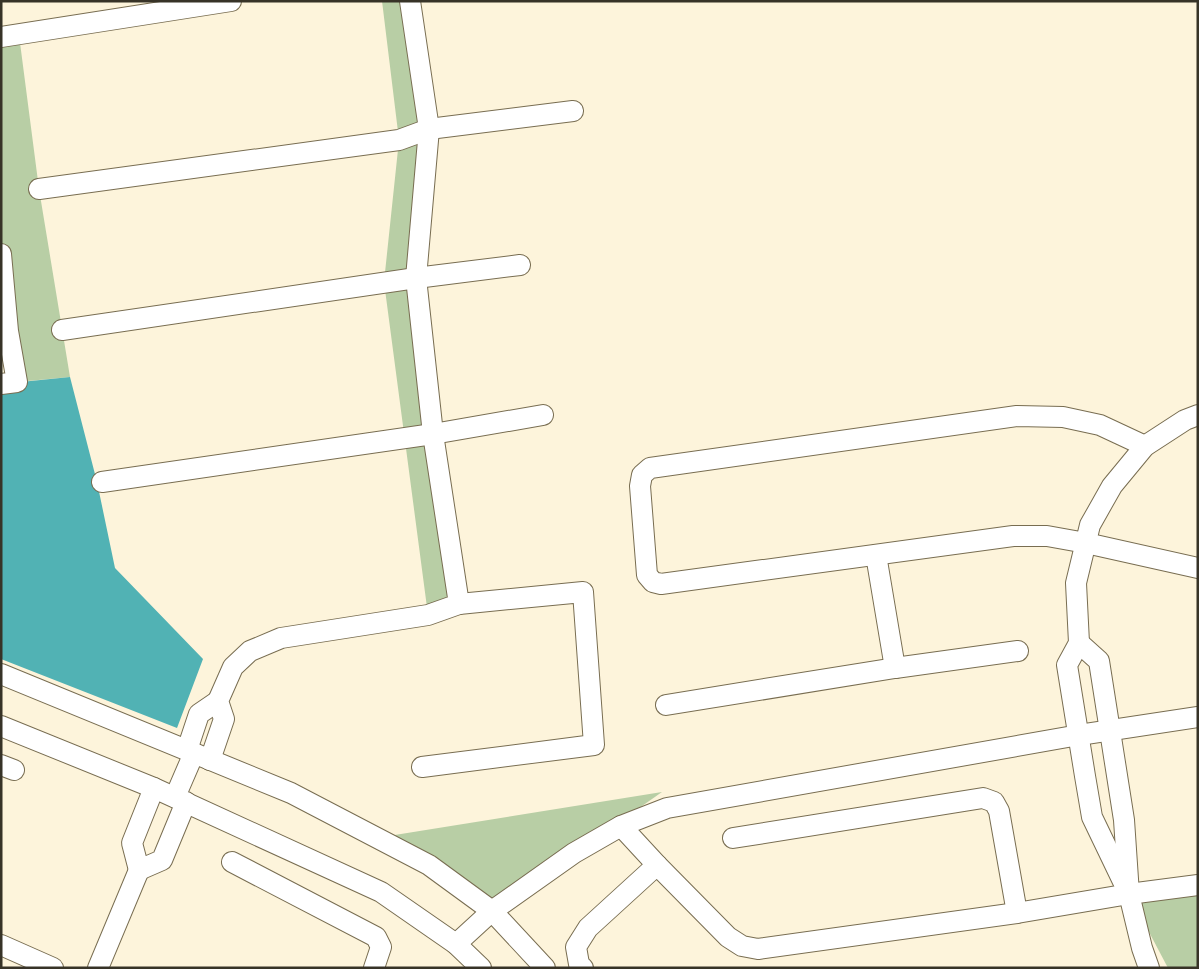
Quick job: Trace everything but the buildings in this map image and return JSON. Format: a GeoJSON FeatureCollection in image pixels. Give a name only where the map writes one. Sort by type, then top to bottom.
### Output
{"type":"FeatureCollection","features":[{"type":"Feature","properties":{"kind":"street"},"geometry":{"type":"LineString","coordinates":[[1,38],[231,1]]}},
{"type":"Feature","properties":{"kind":"street"},"geometry":{"type":"LineString","coordinates":[[410,1],[429,129],[416,278],[433,434],[459,604]]}},
{"type":"Feature","properties":{"kind":"street"},"geometry":{"type":"LineString","coordinates":[[39,189],[399,140],[429,129],[573,111]]}},
{"type":"Feature","properties":{"kind":"street"},"geometry":{"type":"LineString","coordinates":[[1,254],[8,331],[18,382],[1,384]]}},
{"type":"Feature","properties":{"kind":"street"},"geometry":{"type":"LineString","coordinates":[[62,330],[416,278],[520,265]]}},
{"type":"Feature","properties":{"kind":"street"},"geometry":{"type":"LineString","coordinates":[[102,482],[433,434],[543,415]]}},
{"type":"Feature","properties":{"kind":"street"},"geometry":{"type":"LineString","coordinates":[[1129,894],[1092,817],[1078,735],[1067,665],[1079,643],[1076,583],[1090,525],[1112,486],[1145,446],[1185,420],[1198,415]]}},
{"type":"Feature","properties":{"kind":"street"},"geometry":{"type":"LineString","coordinates":[[1145,446],[1100,425],[1063,417],[1017,416],[650,468],[642,474],[640,486],[647,575],[653,582],[661,584],[1013,536],[1047,536],[1198,568]]}},
{"type":"Feature","properties":{"kind":"street"},"geometry":{"type":"LineString","coordinates":[[876,555],[896,668]]}},
{"type":"Feature","properties":{"kind":"street"},"geometry":{"type":"LineString","coordinates":[[139,870],[162,860],[180,800],[197,755],[199,714],[218,701],[233,667],[250,651],[281,638],[428,615],[459,604],[583,592],[594,745],[422,767]]}},
{"type":"Feature","properties":{"kind":"street"},"geometry":{"type":"LineString","coordinates":[[1079,643],[1099,661],[1124,820],[1129,894],[1142,948],[1149,968]]}},
{"type":"Feature","properties":{"kind":"street"},"geometry":{"type":"LineString","coordinates":[[666,705],[896,668],[1018,651]]}},
{"type":"Feature","properties":{"kind":"street"},"geometry":{"type":"LineString","coordinates":[[1,674],[291,793],[428,865],[492,911],[545,968]]}},
{"type":"Feature","properties":{"kind":"street"},"geometry":{"type":"LineString","coordinates":[[456,944],[492,911],[574,852],[621,826],[667,808],[1078,735],[1198,716]]}},
{"type":"Feature","properties":{"kind":"street"},"geometry":{"type":"LineString","coordinates":[[1,726],[154,788],[382,892],[456,944],[481,968]]}},
{"type":"Feature","properties":{"kind":"street"},"geometry":{"type":"LineString","coordinates":[[98,968],[139,870],[132,843],[154,788]]}},
{"type":"Feature","properties":{"kind":"street"},"geometry":{"type":"LineString","coordinates":[[732,838],[983,798],[994,802],[999,811],[1017,913]]}},
{"type":"Feature","properties":{"kind":"street"},"geometry":{"type":"LineString","coordinates":[[621,826],[728,937],[742,946],[758,949],[1017,913],[1129,894],[1198,885]]}},
{"type":"Feature","properties":{"kind":"street"},"geometry":{"type":"LineString","coordinates":[[232,862],[376,937],[381,947],[374,968]]}},
{"type":"Feature","properties":{"kind":"street"},"geometry":{"type":"LineString","coordinates":[[583,968],[579,964],[576,946],[588,928],[657,865]]}},
{"type":"Feature","properties":{"kind":"street"},"geometry":{"type":"LineString","coordinates":[[1,945],[53,968]]}},
{"type":"Feature","properties":{"kind":"green space"},"geometry":{"type":"Polygon","coordinates":[[[382,1],[410,1],[429,129],[416,278],[459,604],[428,615],[384,282],[399,140],[382,1]]]}},
{"type":"Feature","properties":{"kind":"green space"},"geometry":{"type":"Polygon","coordinates":[[[19,35],[39,189],[70,377],[17,382],[1,236],[1,37],[19,35]]]}},
{"type":"Feature","properties":{"kind":"green space"},"geometry":{"type":"Polygon","coordinates":[[[662,792],[492,911],[376,838],[662,792]]]}},
{"type":"Feature","properties":{"kind":"green space"},"geometry":{"type":"Polygon","coordinates":[[[1198,885],[1198,968],[1168,968],[1129,894],[1198,885]]]}},
{"type":"Feature","properties":{"kind":"water"},"geometry":{"type":"Polygon","coordinates":[[[70,377],[97,482],[115,568],[203,659],[177,728],[1,659],[1,384],[70,377]]]}}]}
